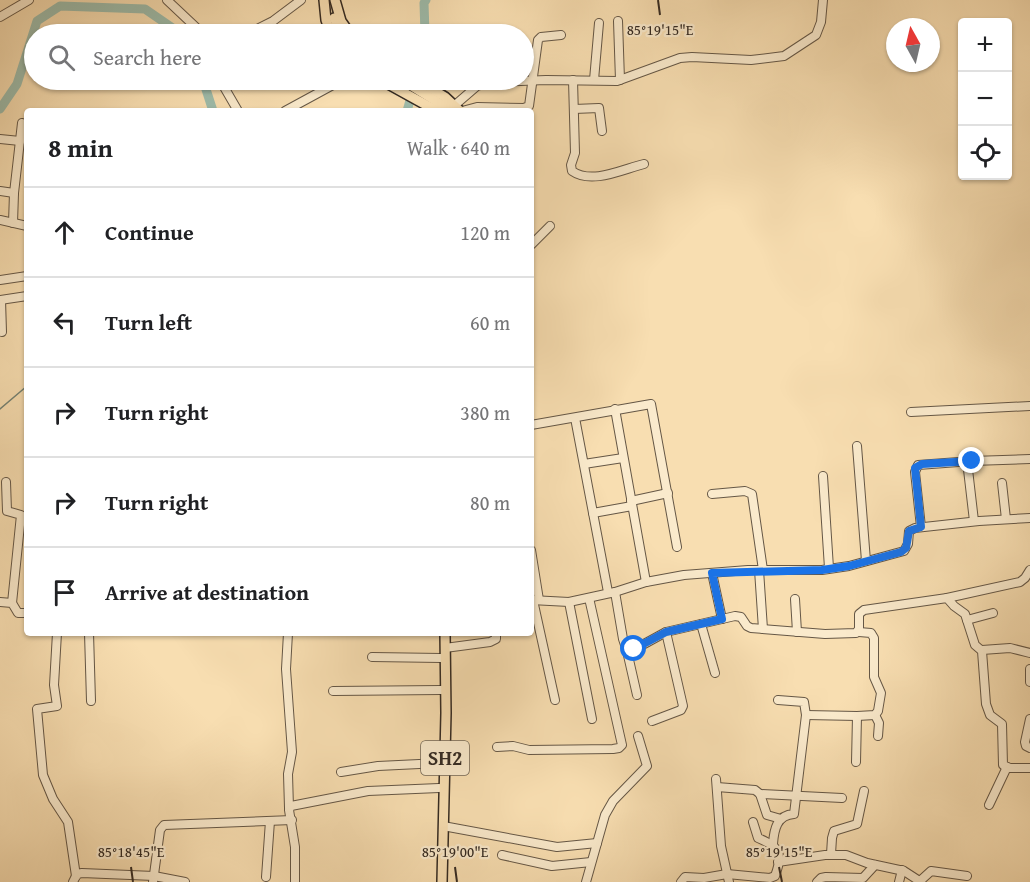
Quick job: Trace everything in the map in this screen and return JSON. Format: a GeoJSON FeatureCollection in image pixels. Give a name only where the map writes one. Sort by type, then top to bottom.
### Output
{"type":"FeatureCollection","features":[{"type":"Feature","properties":{"kind":"main road"},"geometry":{"type":"LineString","coordinates":[[324,0],[327,24]]}},
{"type":"Feature","properties":{"kind":"main road"},"geometry":{"type":"LineString","coordinates":[[330,0],[337,24]]}},
{"type":"Feature","properties":{"kind":"main road"},"geometry":{"type":"LineString","coordinates":[[335,0],[343,24]]}},
{"type":"Feature","properties":{"kind":"main road"},"geometry":{"type":"LineString","coordinates":[[404,90],[451,108]]}},
{"type":"Feature","properties":{"kind":"main road"},"geometry":{"type":"LineString","coordinates":[[414,90],[426,100]]}},
{"type":"Feature","properties":{"kind":"main road","name":"SH2"},"geometry":{"type":"LineString","coordinates":[[436,882],[440,763],[443,747],[440,636]]}},
{"type":"Feature","properties":{"kind":"main road","name":"SH2"},"geometry":{"type":"LineString","coordinates":[[442,882],[445,636]]}},
{"type":"Feature","properties":{"kind":"street"},"geometry":{"type":"LineString","coordinates":[[0,17],[29,0]]}},
{"type":"Feature","properties":{"kind":"street"},"geometry":{"type":"LineString","coordinates":[[167,0],[192,24]]}},
{"type":"Feature","properties":{"kind":"street"},"geometry":{"type":"LineString","coordinates":[[267,24],[301,0]]}},
{"type":"Feature","properties":{"kind":"street"},"geometry":{"type":"LineString","coordinates":[[534,80],[620,80],[680,58],[751,60],[784,57],[816,35],[821,22],[823,0]]}},
{"type":"Feature","properties":{"kind":"street"},"geometry":{"type":"LineString","coordinates":[[618,21],[620,80]]}},
{"type":"Feature","properties":{"kind":"street"},"geometry":{"type":"LineString","coordinates":[[594,81],[599,23]]}},
{"type":"Feature","properties":{"kind":"street"},"geometry":{"type":"LineString","coordinates":[[534,72],[538,38],[561,35]]}},
{"type":"Feature","properties":{"kind":"street"},"geometry":{"type":"LineString","coordinates":[[573,80],[575,153],[571,168],[575,173],[601,176],[644,164]]}},
{"type":"Feature","properties":{"kind":"street"},"geometry":{"type":"LineString","coordinates":[[226,90],[236,108]]}},
{"type":"Feature","properties":{"kind":"street"},"geometry":{"type":"LineString","coordinates":[[291,108],[324,90]]}},
{"type":"Feature","properties":{"kind":"street"},"geometry":{"type":"LineString","coordinates":[[459,108],[474,90]]}},
{"type":"Feature","properties":{"kind":"street"},"geometry":{"type":"LineString","coordinates":[[470,108],[527,107],[530,103],[532,90]]}},
{"type":"Feature","properties":{"kind":"street"},"geometry":{"type":"LineString","coordinates":[[574,108],[599,108],[602,131]]}},
{"type":"Feature","properties":{"kind":"street"},"geometry":{"type":"LineString","coordinates":[[13,223],[22,123]]}},
{"type":"Feature","properties":{"kind":"street"},"geometry":{"type":"LineString","coordinates":[[0,139],[20,141]]}},
{"type":"Feature","properties":{"kind":"street"},"geometry":{"type":"LineString","coordinates":[[0,191],[14,193]]}},
{"type":"Feature","properties":{"kind":"street"},"geometry":{"type":"LineString","coordinates":[[0,220],[24,225]]}},
{"type":"Feature","properties":{"kind":"street"},"geometry":{"type":"LineString","coordinates":[[534,242],[550,226]]}},
{"type":"Feature","properties":{"kind":"street"},"geometry":{"type":"LineString","coordinates":[[0,280],[24,276]]}},
{"type":"Feature","properties":{"kind":"street"},"geometry":{"type":"LineString","coordinates":[[2,333],[0,300],[24,296]]}},
{"type":"Feature","properties":{"kind":"street"},"geometry":{"type":"LineString","coordinates":[[534,425],[648,403],[652,406],[677,547]]}},
{"type":"Feature","properties":{"kind":"street"},"geometry":{"type":"LineString","coordinates":[[911,412],[1030,406]]}},
{"type":"Feature","properties":{"kind":"street"},"geometry":{"type":"LineString","coordinates":[[615,409],[646,582]]}},
{"type":"Feature","properties":{"kind":"street"},"geometry":{"type":"LineString","coordinates":[[575,418],[593,513],[637,695]]}},
{"type":"Feature","properties":{"kind":"street"},"geometry":{"type":"LineString","coordinates":[[858,446],[867,561]]}},
{"type":"Feature","properties":{"kind":"street"},"geometry":{"type":"LineString","coordinates":[[584,464],[623,458]]}},
{"type":"Feature","properties":{"kind":"street"},"geometry":{"type":"LineString","coordinates":[[921,527],[915,468],[922,464],[1030,459]]}},
{"type":"Feature","properties":{"kind":"street"},"geometry":{"type":"LineString","coordinates":[[967,461],[974,521]]}},
{"type":"Feature","properties":{"kind":"street"},"geometry":{"type":"LineString","coordinates":[[823,476],[828,568]]}},
{"type":"Feature","properties":{"kind":"street"},"geometry":{"type":"LineString","coordinates":[[6,482],[7,511],[21,515],[12,603],[16,612],[24,613]]}},
{"type":"Feature","properties":{"kind":"street"},"geometry":{"type":"LineString","coordinates":[[1002,483],[1006,519]]}},
{"type":"Feature","properties":{"kind":"street"},"geometry":{"type":"LineString","coordinates":[[712,494],[746,492],[752,494],[761,570],[763,629]]}},
{"type":"Feature","properties":{"kind":"street"},"geometry":{"type":"LineString","coordinates":[[593,513],[668,493]]}},
{"type":"Feature","properties":{"kind":"street"},"geometry":{"type":"LineString","coordinates":[[555,700],[535,600],[569,602],[646,582],[684,575],[828,568],[904,551],[908,544],[909,531],[921,527],[1030,518]]}},
{"type":"Feature","properties":{"kind":"street"},"geometry":{"type":"LineString","coordinates":[[859,632],[859,614],[864,610],[948,598],[1020,582],[1026,578],[1030,570]]}},
{"type":"Feature","properties":{"kind":"street"},"geometry":{"type":"LineString","coordinates":[[712,573],[722,619]]}},
{"type":"Feature","properties":{"kind":"street"},"geometry":{"type":"LineString","coordinates":[[497,747],[513,746],[529,750],[613,749],[622,745],[589,598]]}},
{"type":"Feature","properties":{"kind":"street"},"geometry":{"type":"LineString","coordinates":[[948,598],[965,614],[979,648],[986,704],[990,716],[1002,724],[1003,765],[1030,768]]}},
{"type":"Feature","properties":{"kind":"street"},"geometry":{"type":"LineString","coordinates":[[795,599],[797,632]]}},
{"type":"Feature","properties":{"kind":"street"},"geometry":{"type":"LineString","coordinates":[[0,602],[12,603]]}},
{"type":"Feature","properties":{"kind":"street"},"geometry":{"type":"LineString","coordinates":[[569,602],[592,719]]}},
{"type":"Feature","properties":{"kind":"street"},"geometry":{"type":"LineString","coordinates":[[967,620],[993,613]]}},
{"type":"Feature","properties":{"kind":"street"},"geometry":{"type":"LineString","coordinates":[[627,651],[666,632],[741,617],[747,626],[763,629],[825,634],[871,633],[874,638],[874,677],[880,687],[881,698],[875,715]]}},
{"type":"Feature","properties":{"kind":"street"},"geometry":{"type":"LineString","coordinates":[[701,624],[715,673]]}},
{"type":"Feature","properties":{"kind":"street"},"geometry":{"type":"LineString","coordinates":[[652,721],[681,710],[683,706],[666,632]]}},
{"type":"Feature","properties":{"kind":"street"},"geometry":{"type":"LineString","coordinates":[[57,636],[54,685],[57,706],[37,709],[43,775],[51,795],[68,822],[74,879]]}},
{"type":"Feature","properties":{"kind":"street"},"geometry":{"type":"LineString","coordinates":[[89,636],[91,701]]}},
{"type":"Feature","properties":{"kind":"street"},"geometry":{"type":"LineString","coordinates":[[288,636],[286,669],[292,752],[288,774],[289,808],[295,848],[295,882]]}},
{"type":"Feature","properties":{"kind":"street"},"geometry":{"type":"LineString","coordinates":[[445,648],[490,642],[496,639],[496,636]]}},
{"type":"Feature","properties":{"kind":"street"},"geometry":{"type":"LineString","coordinates":[[979,648],[1010,648],[1030,653]]}},
{"type":"Feature","properties":{"kind":"street"},"geometry":{"type":"LineString","coordinates":[[372,657],[441,658]]}},
{"type":"Feature","properties":{"kind":"street"},"geometry":{"type":"LineString","coordinates":[[1030,669],[1030,682]]}},
{"type":"Feature","properties":{"kind":"street"},"geometry":{"type":"LineString","coordinates":[[333,691],[441,690]]}},
{"type":"Feature","properties":{"kind":"street"},"geometry":{"type":"LineString","coordinates":[[773,844],[775,828],[781,819],[786,815],[794,814],[806,715],[804,702],[778,700]]}},
{"type":"Feature","properties":{"kind":"street"},"geometry":{"type":"LineString","coordinates":[[806,715],[875,715]]}},
{"type":"Feature","properties":{"kind":"street"},"geometry":{"type":"LineString","coordinates":[[875,715],[879,723],[878,736]]}},
{"type":"Feature","properties":{"kind":"street"},"geometry":{"type":"LineString","coordinates":[[856,762],[857,716]]}},
{"type":"Feature","properties":{"kind":"street"},"geometry":{"type":"LineString","coordinates":[[1030,719],[1025,742],[1030,748]]}},
{"type":"Feature","properties":{"kind":"street"},"geometry":{"type":"LineString","coordinates":[[586,882],[605,815],[613,801],[647,766],[638,736]]}},
{"type":"Feature","properties":{"kind":"street"},"geometry":{"type":"LineString","coordinates":[[342,772],[378,766],[440,763]]}},
{"type":"Feature","properties":{"kind":"street"},"geometry":{"type":"LineString","coordinates":[[989,805],[1007,767]]}},
{"type":"Feature","properties":{"kind":"street"},"geometry":{"type":"LineString","coordinates":[[728,878],[720,846],[716,783],[755,790],[760,794],[767,815],[781,819]]}},
{"type":"Feature","properties":{"kind":"street"},"geometry":{"type":"LineString","coordinates":[[289,808],[354,793],[408,788],[439,788]]}},
{"type":"Feature","properties":{"kind":"street"},"geometry":{"type":"LineString","coordinates":[[831,854],[834,831],[857,824],[864,791]]}},
{"type":"Feature","properties":{"kind":"street"},"geometry":{"type":"LineString","coordinates":[[760,794],[842,798]]}},
{"type":"Feature","properties":{"kind":"street"},"geometry":{"type":"LineString","coordinates":[[154,879],[162,826],[292,820]]}},
{"type":"Feature","properties":{"kind":"street"},"geometry":{"type":"LineString","coordinates":[[266,877],[270,821]]}},
{"type":"Feature","properties":{"kind":"street"},"geometry":{"type":"LineString","coordinates":[[681,882],[685,877],[773,878],[777,874],[779,854],[773,844],[758,838],[753,822]]}},
{"type":"Feature","properties":{"kind":"street"},"geometry":{"type":"LineString","coordinates":[[443,826],[557,848],[597,843]]}},
{"type":"Feature","properties":{"kind":"street"},"geometry":{"type":"LineString","coordinates":[[778,862],[831,854],[846,855],[875,865],[902,870],[920,882],[931,871],[967,876]]}},
{"type":"Feature","properties":{"kind":"street"},"geometry":{"type":"LineString","coordinates":[[502,855],[552,866],[591,862]]}},
{"type":"Feature","properties":{"kind":"street"},"geometry":{"type":"LineString","coordinates":[[817,882],[826,877],[863,878],[875,865]]}},
{"type":"Feature","properties":{"kind":"street"},"geometry":{"type":"LineString","coordinates":[[899,882],[902,870]]}},
{"type":"Feature","properties":{"kind":"street"},"geometry":{"type":"LineString","coordinates":[[74,879],[82,873],[185,882]]}},
{"type":"Feature","properties":{"kind":"waterway"},"geometry":{"type":"LineString","coordinates":[[425,24],[424,3],[426,0]]}},
{"type":"Feature","properties":{"kind":"waterway"},"geometry":{"type":"LineString","coordinates":[[36,24],[37,21],[60,6],[145,9],[167,24]]}},
{"type":"Feature","properties":{"kind":"waterway"},"geometry":{"type":"LineString","coordinates":[[0,109],[17,84],[24,62]]}},
{"type":"Feature","properties":{"kind":"waterway"},"geometry":{"type":"LineString","coordinates":[[206,90],[212,108]]}},
{"type":"Feature","properties":{"kind":"waterway"},"geometry":{"type":"LineString","coordinates":[[408,108],[413,90]]}},
{"type":"Feature","properties":{"kind":"waterway"},"geometry":{"type":"LineString","coordinates":[[0,409],[24,389]]}},
{"type":"Feature","properties":{"kind":"route"},"geometry":{"type":"LineString","coordinates":[[634,649],[666,632],[722,619],[712,573],[748,570],[822,570],[849,566],[901,552],[908,544],[909,531],[921,527],[915,468],[922,464],[972,461]]}}]}
